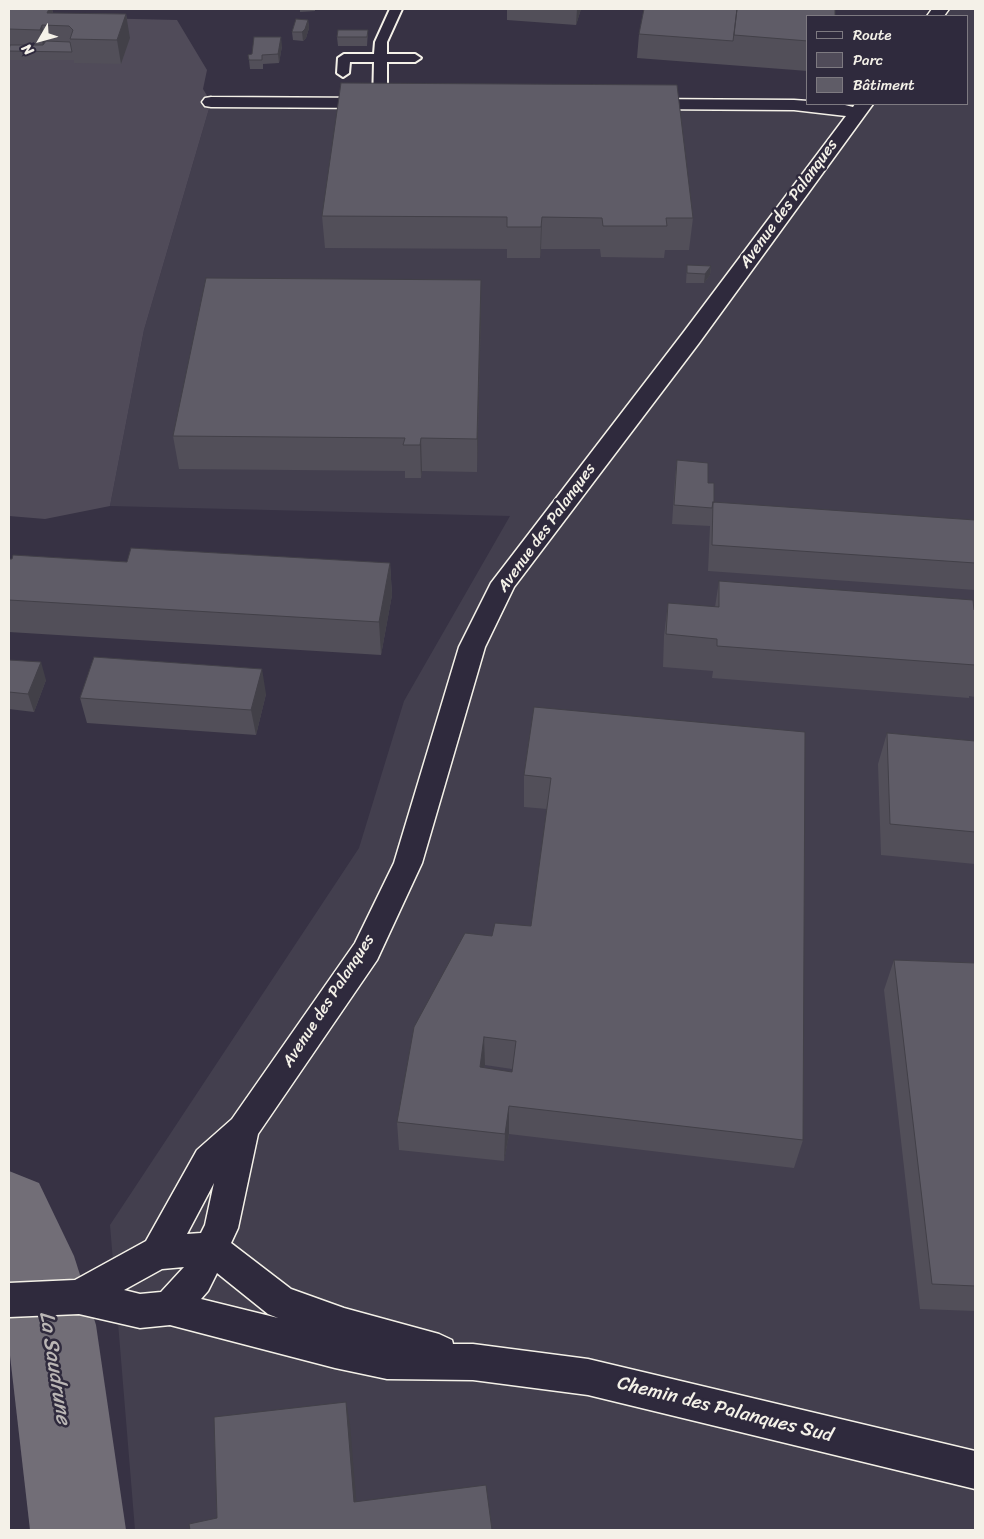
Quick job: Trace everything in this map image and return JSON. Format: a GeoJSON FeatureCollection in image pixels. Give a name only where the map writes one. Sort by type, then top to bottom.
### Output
{"type":"FeatureCollection","features":[{"type":"Feature","properties":{"kind":"street"},"geometry":{"type":"LineString","coordinates":[[211,102],[400,103]]}},
{"type":"Feature","properties":{"kind":"street"},"geometry":{"type":"LineString","coordinates":[[626,104],[794,104],[860,109]]}},
{"type":"Feature","properties":{"kind":"street","name":"Avenue des Palanques"},"geometry":{"type":"LineString","coordinates":[[158,1253],[209,1161],[243,1129],[366,951],[408,863],[472,647],[503,583],[685,346],[860,109]]}},
{"type":"Feature","properties":{"kind":"street","name":"Avenue des Palanques"},"geometry":{"type":"LineString","coordinates":[[170,1308],[196,1279],[221,1228],[243,1129]]}},
{"type":"Feature","properties":{"kind":"street"},"geometry":{"type":"LineString","coordinates":[[9,1300],[79,1297],[158,1253],[212,1248]]}},
{"type":"Feature","properties":{"kind":"street","name":"Chemin des Palanques Sud"},"geometry":{"type":"LineString","coordinates":[[212,1248],[280,1302],[344,1325],[473,1362]]}},
{"type":"Feature","properties":{"kind":"street","name":"Chemin des Palanques Sud"},"geometry":{"type":"LineString","coordinates":[[79,1297],[140,1311],[170,1308],[386,1361],[473,1362],[588,1377],[975,1470]]}},
{"type":"Feature","properties":{"kind":"lane"},"geometry":{"type":"LineString","coordinates":[[380,103],[381,42],[396,9]]}},
{"type":"Feature","properties":{"kind":"lane"},"geometry":{"type":"LineString","coordinates":[[343,72],[344,58],[415,58]]}},
{"type":"Feature","properties":{"kind":"shaded area"},"geometry":{"type":"Polygon","coordinates":[[[941,9],[975,9],[975,1530],[135,1530],[110,1225],[359,848],[404,701],[510,516],[110,506],[144,330],[211,102],[794,105],[856,113],[863,105],[969,105],[969,15],[936,15],[941,9]]]}},
{"type":"Feature","properties":{"kind":"green space"},"geometry":{"type":"Polygon","coordinates":[[[9,16],[177,20],[207,70],[203,89],[211,102],[144,330],[110,506],[45,519],[9,516],[9,16]]]}},
{"type":"Feature","properties":{"kind":"building"},"geometry":{"type":"Polygon","coordinates":[[[9,9],[49,9],[47,13],[126,14],[117,40],[70,39],[73,30],[69,26],[42,25],[40,30],[9,29],[9,9]]]}},
{"type":"Feature","properties":{"kind":"building"},"geometry":{"type":"Polygon","coordinates":[[[644,9],[737,9],[733,41],[639,34],[644,9]]]}},
{"type":"Feature","properties":{"kind":"building"},"geometry":{"type":"Polygon","coordinates":[[[737,9],[835,9],[835,15],[806,15],[806,41],[734,35],[737,9]]]}},
{"type":"Feature","properties":{"kind":"building"},"geometry":{"type":"Polygon","coordinates":[[[296,19],[308,20],[302,32],[292,32],[296,19]]]}},
{"type":"Feature","properties":{"kind":"building"},"geometry":{"type":"Polygon","coordinates":[[[338,30],[368,30],[367,37],[337,37],[338,30]]]}},
{"type":"Feature","properties":{"kind":"building"},"geometry":{"type":"Polygon","coordinates":[[[254,37],[281,37],[278,54],[262,55],[262,60],[249,60],[248,55],[252,54],[254,37]]]}},
{"type":"Feature","properties":{"kind":"building"},"geometry":{"type":"Polygon","coordinates":[[[46,41],[70,42],[72,52],[9,51],[10,45],[43,45],[46,41]]]}},
{"type":"Feature","properties":{"kind":"building"},"geometry":{"type":"Polygon","coordinates":[[[341,83],[677,85],[693,218],[666,218],[667,226],[603,226],[602,218],[542,217],[541,227],[507,227],[507,217],[322,216],[341,83]]]}},
{"type":"Feature","properties":{"kind":"building"},"geometry":{"type":"Polygon","coordinates":[[[687,265],[711,266],[705,274],[687,273],[687,265]]]}},
{"type":"Feature","properties":{"kind":"building"},"geometry":{"type":"Polygon","coordinates":[[[206,278],[481,280],[477,439],[421,438],[420,445],[403,445],[405,438],[173,436],[206,278]]]}},
{"type":"Feature","properties":{"kind":"building"},"geometry":{"type":"Polygon","coordinates":[[[677,460],[708,463],[708,483],[714,483],[714,503],[712,508],[674,505],[677,460]]]}},
{"type":"Feature","properties":{"kind":"building"},"geometry":{"type":"Polygon","coordinates":[[[713,502],[975,520],[975,563],[712,545],[713,502]]]}},
{"type":"Feature","properties":{"kind":"building"},"geometry":{"type":"Polygon","coordinates":[[[131,548],[390,563],[379,622],[9,600],[9,559],[12,559],[13,555],[127,562],[131,548]]]}},
{"type":"Feature","properties":{"kind":"building"},"geometry":{"type":"Polygon","coordinates":[[[719,581],[973,600],[975,610],[975,665],[717,646],[717,639],[666,634],[668,603],[719,607],[719,581]]]}},
{"type":"Feature","properties":{"kind":"building"},"geometry":{"type":"Polygon","coordinates":[[[94,657],[262,669],[251,710],[80,698],[94,657]]]}},
{"type":"Feature","properties":{"kind":"building"},"geometry":{"type":"Polygon","coordinates":[[[9,660],[41,662],[28,694],[9,692],[9,660]]]}},
{"type":"Feature","properties":{"kind":"building"},"geometry":{"type":"Polygon","coordinates":[[[534,707],[805,732],[803,1140],[509,1106],[505,1134],[397,1122],[414,1027],[465,933],[492,936],[495,923],[531,926],[551,778],[524,775],[534,707]],[[484,1037],[480,1067],[512,1072],[516,1041],[484,1037]]]}},
{"type":"Feature","properties":{"kind":"building"},"geometry":{"type":"Polygon","coordinates":[[[887,733],[975,741],[975,832],[890,824],[887,733]]]}},
{"type":"Feature","properties":{"kind":"building"},"geometry":{"type":"Polygon","coordinates":[[[894,960],[975,963],[975,1286],[932,1284],[894,960]]]}},
{"type":"Feature","properties":{"kind":"building"},"geometry":{"type":"Polygon","coordinates":[[[346,1402],[354,1502],[486,1485],[492,1530],[190,1530],[189,1524],[217,1518],[214,1417],[346,1402]]]}},
{"type":"Feature","properties":{"kind":"waterway","name":"La Saudrune"},"geometry":{"type":"LineString","coordinates":[[9,1211],[30,1256],[51,1325],[78,1530]]}}]}
